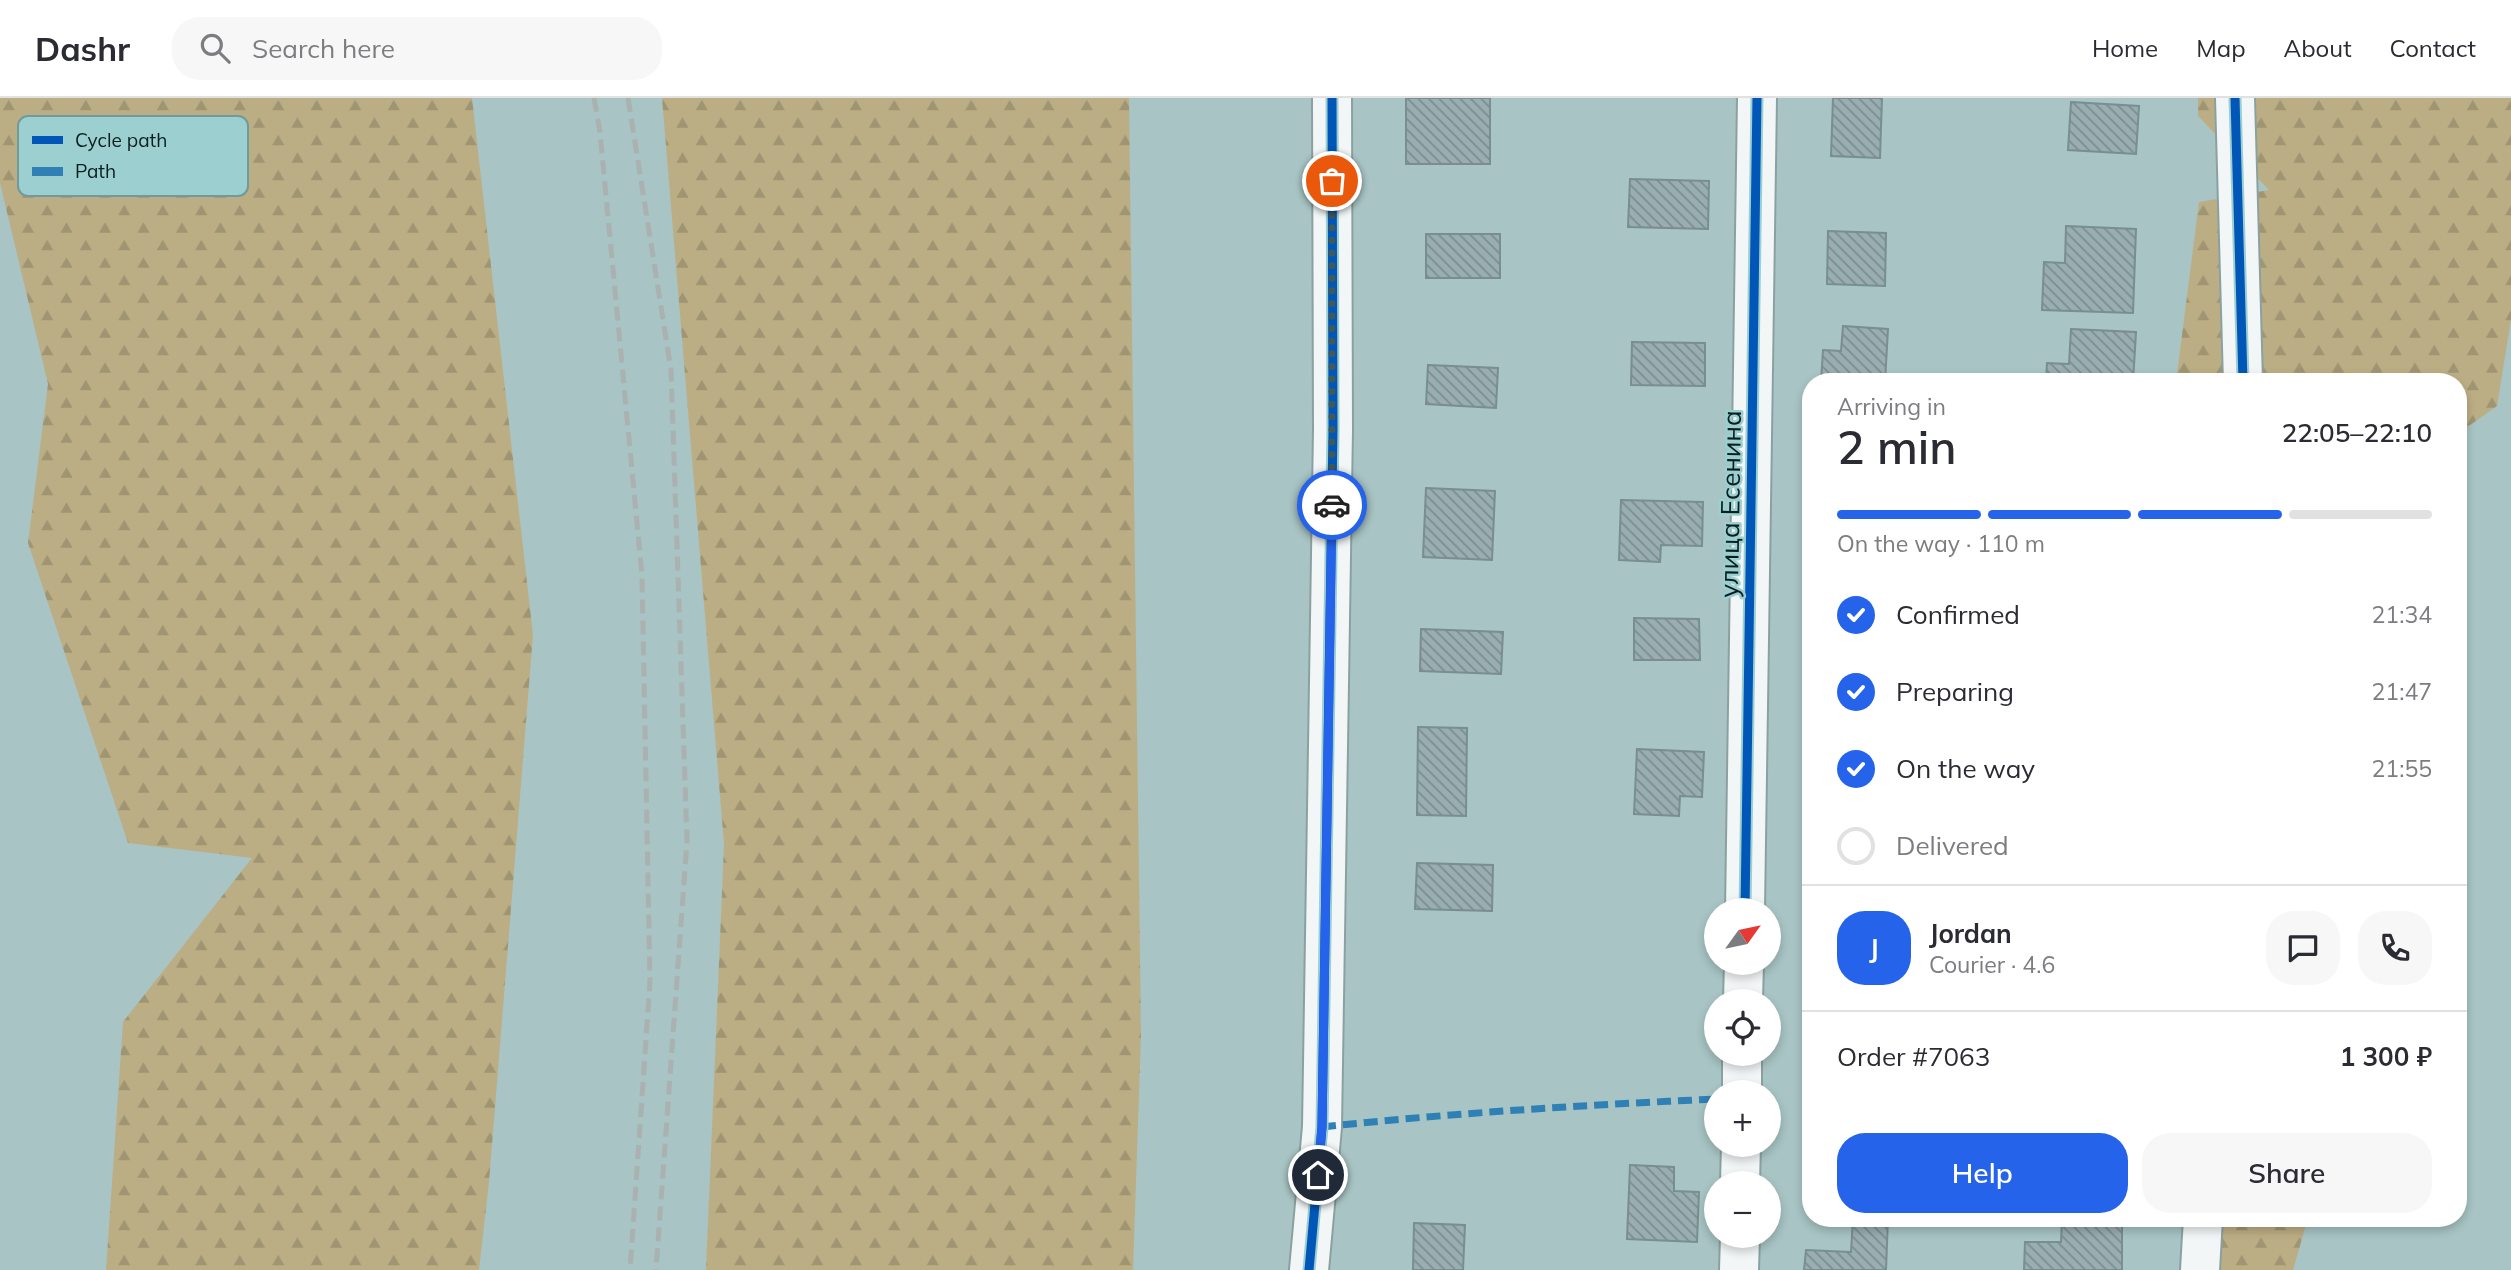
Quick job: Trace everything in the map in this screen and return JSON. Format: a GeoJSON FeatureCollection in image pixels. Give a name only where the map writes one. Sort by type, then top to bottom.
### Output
{"type":"FeatureCollection","features":[{"type":"Feature","properties":{"kind":"street"},"geometry":{"type":"LineString","coordinates":[[1309,1270],[1322,1127],[1333,429],[1332,98]]}},
{"type":"Feature","properties":{"kind":"street","name":"улица Есенина"},"geometry":{"type":"LineString","coordinates":[[1745,898],[1758,98]]}},
{"type":"Feature","properties":{"kind":"street"},"geometry":{"type":"LineString","coordinates":[[2235,98],[2243,373]]}},
{"type":"Feature","properties":{"kind":"street"},"geometry":{"type":"LineString","coordinates":[[2200,1270],[2202,1227]]}},
{"type":"Feature","properties":{"kind":"street"},"geometry":{"type":"LineString","coordinates":[[1739,1270],[1740,1248]]}},
{"type":"Feature","properties":{"kind":"green space"},"geometry":{"type":"Polygon","coordinates":[[[0,98],[472,98],[533,635],[489,1182],[479,1270],[106,1270],[123,1022],[252,858],[128,843],[28,543],[48,384],[0,183],[0,98]]]}},
{"type":"Feature","properties":{"kind":"green space"},"geometry":{"type":"Polygon","coordinates":[[[662,98],[1129,98],[1141,1035],[1133,1270],[706,1270],[724,844],[662,98]]]}},
{"type":"Feature","properties":{"kind":"green space"},"geometry":{"type":"Polygon","coordinates":[[[2198,98],[2511,98],[2511,320],[2497,406],[2467,427],[2467,373],[2177,373],[2199,202],[2269,190],[2198,116],[2198,98]]]}},
{"type":"Feature","properties":{"kind":"green space"},"geometry":{"type":"Polygon","coordinates":[[[2207,1227],[2305,1227],[2293,1270],[2187,1270],[2207,1227]]]}},
{"type":"Feature","properties":{"kind":"building"},"geometry":{"type":"Polygon","coordinates":[[[1406,98],[1490,98],[1490,164],[1406,164],[1406,98]]]}},
{"type":"Feature","properties":{"kind":"building"},"geometry":{"type":"Polygon","coordinates":[[[1833,98],[1882,98],[1880,158],[1831,156],[1833,98]]]}},
{"type":"Feature","properties":{"kind":"building"},"geometry":{"type":"Polygon","coordinates":[[[2071,102],[2139,106],[2136,154],[2068,150],[2071,102]]]}},
{"type":"Feature","properties":{"kind":"building"},"geometry":{"type":"Polygon","coordinates":[[[1630,179],[1709,181],[1708,229],[1628,227],[1630,179]]]}},
{"type":"Feature","properties":{"kind":"building"},"geometry":{"type":"Polygon","coordinates":[[[2066,226],[2136,229],[2133,313],[2042,310],[2044,262],[2065,263],[2066,226]]]}},
{"type":"Feature","properties":{"kind":"building"},"geometry":{"type":"Polygon","coordinates":[[[1828,231],[1886,233],[1885,286],[1827,284],[1828,231]]]}},
{"type":"Feature","properties":{"kind":"building"},"geometry":{"type":"Polygon","coordinates":[[[1426,234],[1500,234],[1500,278],[1426,278],[1426,234]]]}},
{"type":"Feature","properties":{"kind":"building"},"geometry":{"type":"Polygon","coordinates":[[[1843,326],[1888,329],[1886,373],[1822,373],[1823,350],[1841,351],[1843,326]]]}},
{"type":"Feature","properties":{"kind":"building"},"geometry":{"type":"Polygon","coordinates":[[[2071,329],[2136,332],[2134,373],[2046,373],[2047,363],[2069,364],[2071,329]]]}},
{"type":"Feature","properties":{"kind":"building"},"geometry":{"type":"Polygon","coordinates":[[[1632,342],[1705,343],[1705,386],[1631,385],[1632,342]]]}},
{"type":"Feature","properties":{"kind":"building"},"geometry":{"type":"Polygon","coordinates":[[[1428,365],[1498,368],[1496,408],[1426,404],[1428,365]]]}},
{"type":"Feature","properties":{"kind":"building"},"geometry":{"type":"Polygon","coordinates":[[[1426,488],[1495,491],[1492,560],[1423,557],[1426,488]]]}},
{"type":"Feature","properties":{"kind":"building"},"geometry":{"type":"Polygon","coordinates":[[[1621,500],[1703,502],[1702,546],[1661,545],[1660,562],[1619,560],[1621,500]]]}},
{"type":"Feature","properties":{"kind":"building"},"geometry":{"type":"Polygon","coordinates":[[[1634,618],[1699,619],[1700,660],[1634,660],[1634,618]]]}},
{"type":"Feature","properties":{"kind":"building"},"geometry":{"type":"Polygon","coordinates":[[[1421,629],[1503,632],[1501,674],[1420,671],[1421,629]]]}},
{"type":"Feature","properties":{"kind":"building"},"geometry":{"type":"Polygon","coordinates":[[[1418,727],[1467,728],[1466,816],[1417,815],[1418,727]]]}},
{"type":"Feature","properties":{"kind":"building"},"geometry":{"type":"Polygon","coordinates":[[[1637,749],[1704,752],[1702,797],[1680,796],[1679,816],[1634,814],[1637,749]]]}},
{"type":"Feature","properties":{"kind":"building"},"geometry":{"type":"Polygon","coordinates":[[[1417,863],[1493,865],[1492,911],[1415,909],[1417,863]]]}},
{"type":"Feature","properties":{"kind":"building"},"geometry":{"type":"Polygon","coordinates":[[[1630,1165],[1674,1167],[1674,1191],[1699,1192],[1697,1242],[1627,1239],[1630,1165]]]}},
{"type":"Feature","properties":{"kind":"building"},"geometry":{"type":"Polygon","coordinates":[[[1414,1223],[1465,1225],[1463,1270],[1413,1270],[1414,1223]]]}},
{"type":"Feature","properties":{"kind":"building"},"geometry":{"type":"Polygon","coordinates":[[[1852,1227],[1888,1227],[1886,1270],[1804,1270],[1806,1250],[1851,1252],[1852,1227]]]}},
{"type":"Feature","properties":{"kind":"building"},"geometry":{"type":"Polygon","coordinates":[[[2062,1227],[2122,1227],[2122,1270],[2024,1270],[2025,1242],[2061,1242],[2062,1227]]]}},
{"type":"Feature","properties":{"kind":"railway"},"geometry":{"type":"LineString","coordinates":[[594,98],[600,132],[642,576],[650,982],[630,1270]]}},
{"type":"Feature","properties":{"kind":"railway"},"geometry":{"type":"LineString","coordinates":[[628,98],[671,370],[687,841],[656,1270]]}},
{"type":"Feature","properties":{"kind":"marked path"},"geometry":{"type":"LineString","coordinates":[[1322,1127],[1519,1110],[1704,1100]]}},
{"type":"Feature","properties":{"kind":"cycle path"},"geometry":{"type":"LineString","coordinates":[[1309,1270],[1322,1127],[1333,429],[1332,98]]}},
{"type":"Feature","properties":{"kind":"cycle path"},"geometry":{"type":"LineString","coordinates":[[1745,898],[1757,98]]}},
{"type":"Feature","properties":{"kind":"cycle path"},"geometry":{"type":"LineString","coordinates":[[2235,98],[2243,373]]}},
{"type":"Feature","properties":{"kind":"way so far"},"geometry":{"type":"LineString","coordinates":[[1332,181],[1332,505]]}},
{"type":"Feature","properties":{"kind":"route"},"geometry":{"type":"LineString","coordinates":[[1318,1175],[1322,1127],[1332,505]]}}]}
